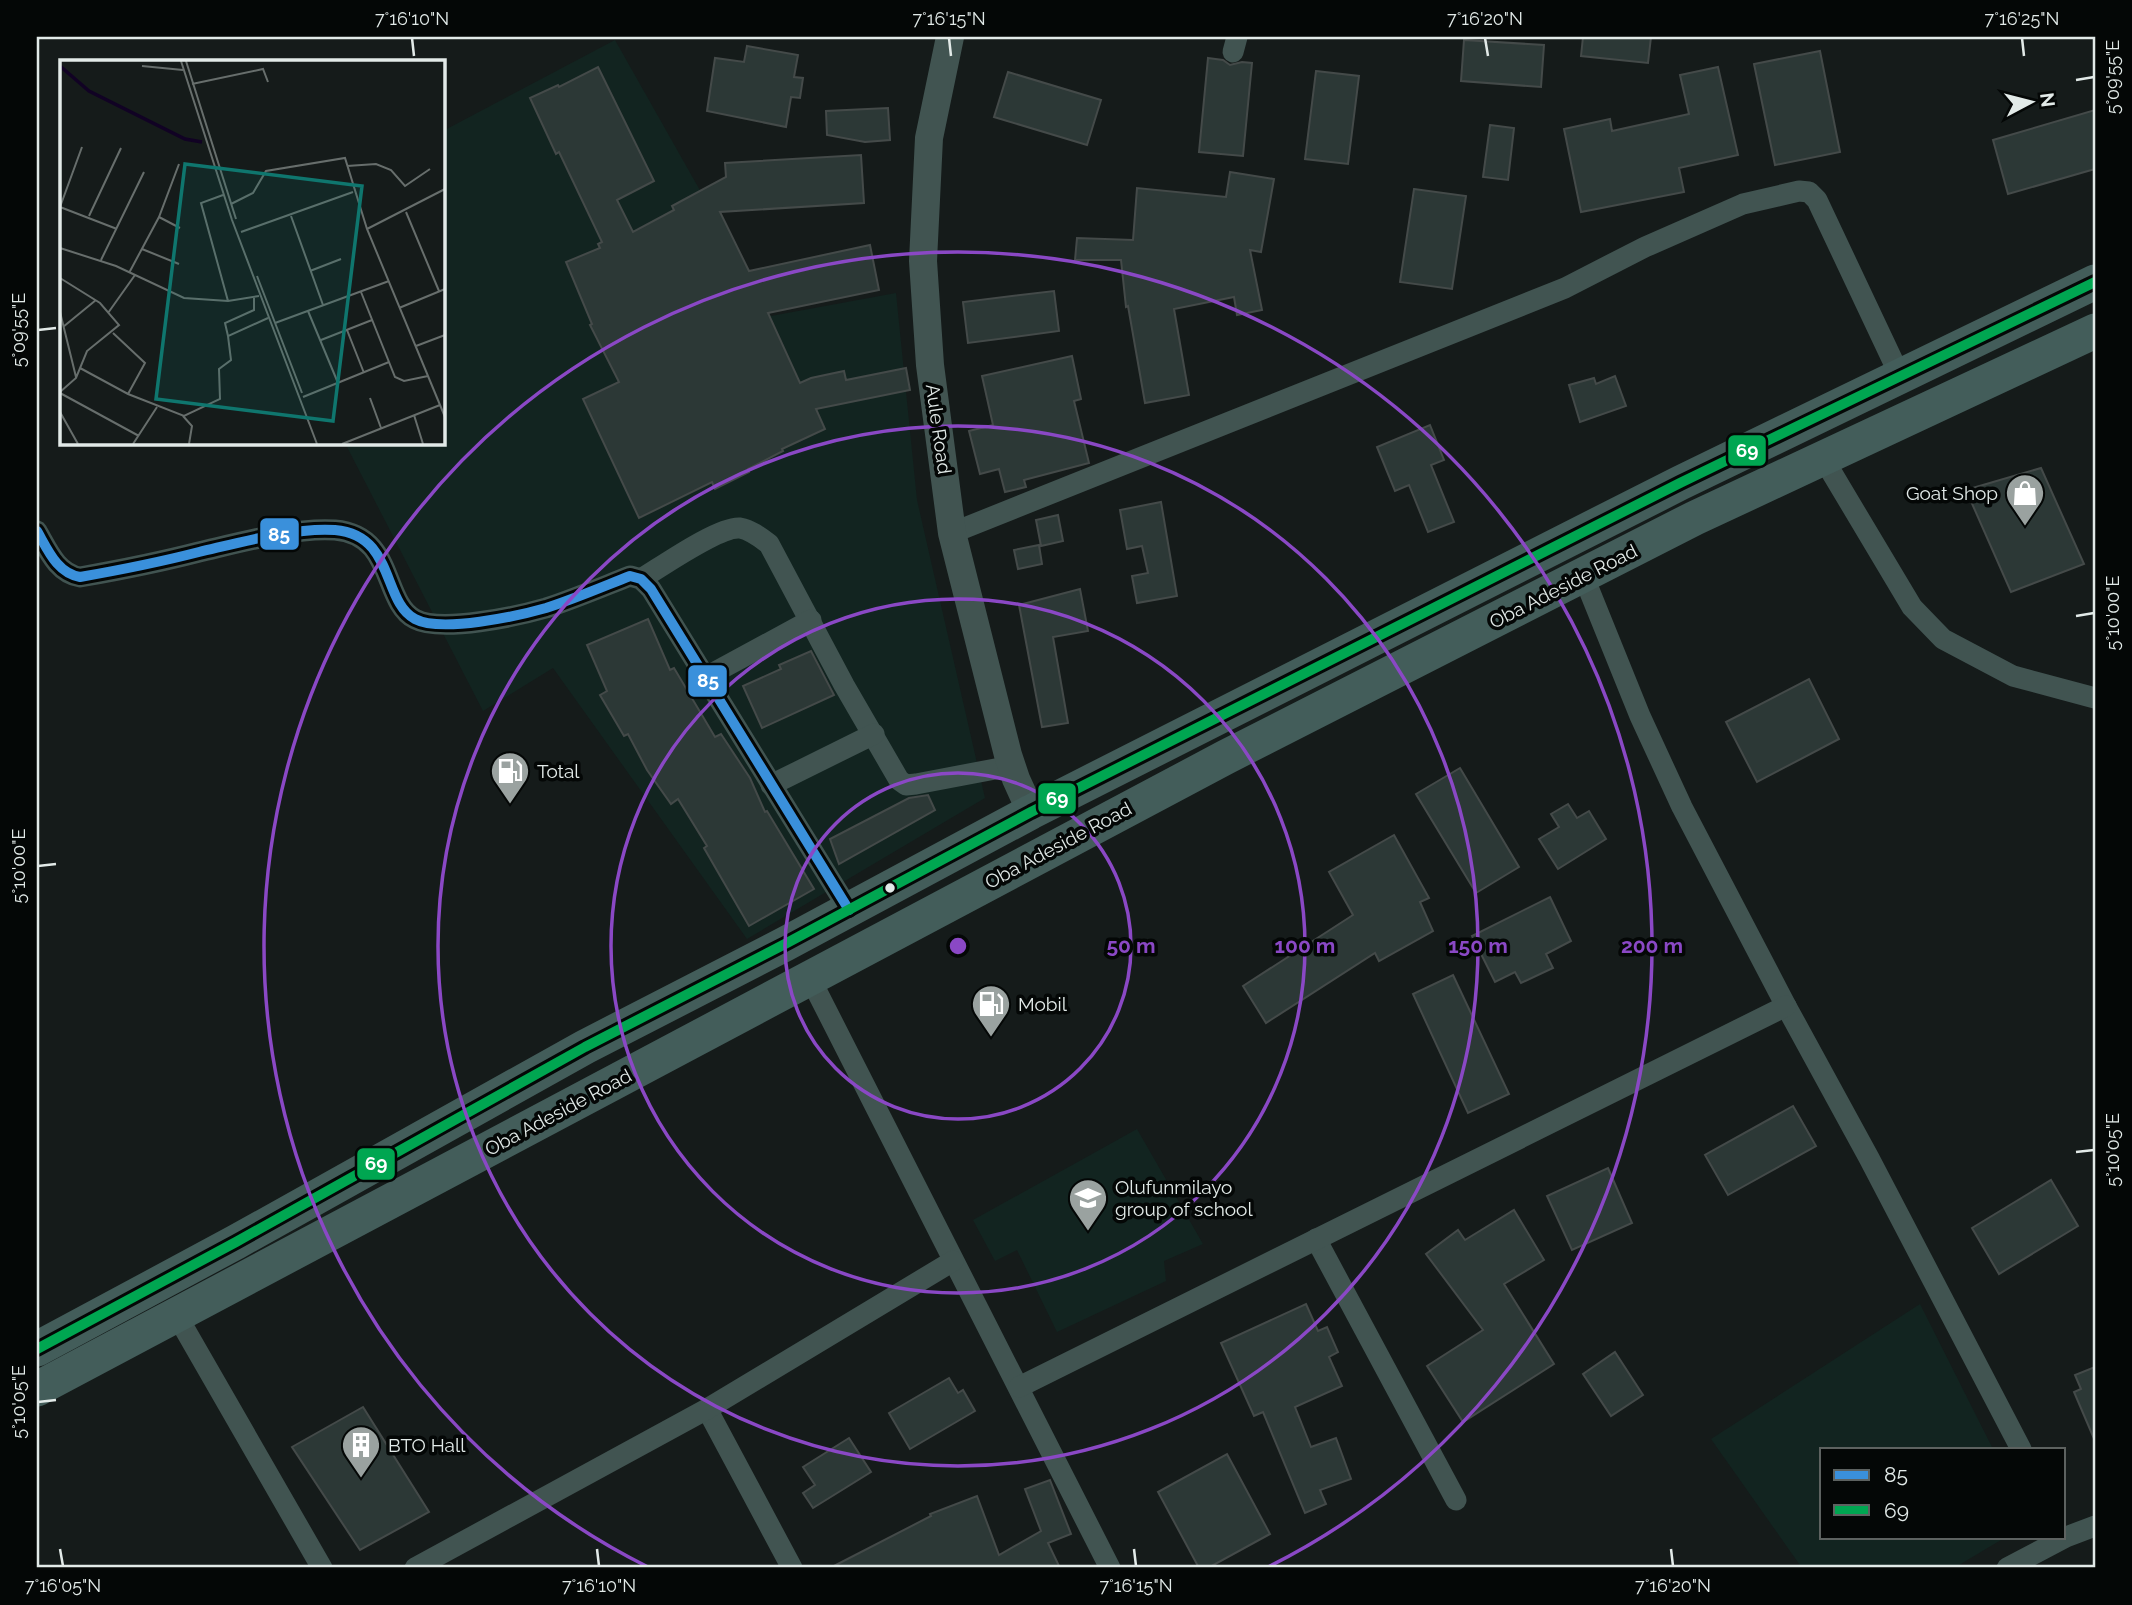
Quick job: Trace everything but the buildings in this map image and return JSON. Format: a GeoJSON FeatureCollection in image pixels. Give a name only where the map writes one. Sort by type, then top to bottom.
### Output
{"type":"FeatureCollection","features":[{"type":"Feature","properties":{"kind":"main road"},"geometry":{"type":"LineString","coordinates":[[37,1349],[236,1242],[585,1047],[1031,812],[1679,483],[2095,282]]}},
{"type":"Feature","properties":{"kind":"main road"},"geometry":{"type":"LineString","coordinates":[[2029,313],[2050,352]]}},
{"type":"Feature","properties":{"kind":"main road","name":"Oba Adeside Road"},"geometry":{"type":"LineString","coordinates":[[37,1389],[1226,757],[1695,518],[2095,331]]}},
{"type":"Feature","properties":{"kind":"main road"},"geometry":{"type":"LineString","coordinates":[[236,1242],[254,1275]]}},
{"type":"Feature","properties":{"kind":"street","name":"Aule Road"},"geometry":{"type":"LineString","coordinates":[[950,37],[929,138],[923,261],[930,365],[952,533],[1012,766],[1031,812]]}},
{"type":"Feature","properties":{"kind":"street"},"geometry":{"type":"LineString","coordinates":[[952,533],[1565,288],[1646,247],[1743,204],[1799,191],[1809,192],[1818,200],[1900,376]]}},
{"type":"Feature","properties":{"kind":"street"},"geometry":{"type":"LineString","coordinates":[[1823,458],[1912,607],[1943,639],[2013,676],[2095,698]]}},
{"type":"Feature","properties":{"kind":"street"},"geometry":{"type":"LineString","coordinates":[[641,579],[720,532],[739,528],[755,534],[769,544],[844,685],[899,780],[906,785],[1012,766]]}},
{"type":"Feature","properties":{"kind":"street"},"geometry":{"type":"LineString","coordinates":[[37,531],[58,565],[68,575],[80,577],[259,538],[335,530],[356,536],[370,545],[382,561],[402,606],[414,619],[430,624],[469,623],[545,608],[630,576],[641,579],[651,589],[849,910]]}},
{"type":"Feature","properties":{"kind":"street"},"geometry":{"type":"LineString","coordinates":[[1583,575],[1640,716],[1677,796],[2020,1448]]}},
{"type":"Feature","properties":{"kind":"street"},"geometry":{"type":"LineString","coordinates":[[706,677],[811,620]]}},
{"type":"Feature","properties":{"kind":"street"},"geometry":{"type":"LineString","coordinates":[[771,785],[874,734]]}},
{"type":"Feature","properties":{"kind":"street"},"geometry":{"type":"LineString","coordinates":[[810,978],[1110,1568]]}},
{"type":"Feature","properties":{"kind":"street"},"geometry":{"type":"LineString","coordinates":[[1019,1387],[1786,1006]]}},
{"type":"Feature","properties":{"kind":"street"},"geometry":{"type":"LineString","coordinates":[[1316,1239],[1456,1500]]}},
{"type":"Feature","properties":{"kind":"street"},"geometry":{"type":"LineString","coordinates":[[415,1568],[707,1409],[953,1261]]}},
{"type":"Feature","properties":{"kind":"street"},"geometry":{"type":"LineString","coordinates":[[176,1314],[322,1568]]}},
{"type":"Feature","properties":{"kind":"street"},"geometry":{"type":"LineString","coordinates":[[707,1409],[792,1568]]}},
{"type":"Feature","properties":{"kind":"street"},"geometry":{"type":"LineString","coordinates":[[2066,1534],[2095,1525]]}},
{"type":"Feature","properties":{"kind":"street"},"geometry":{"type":"LineString","coordinates":[[2007,1568],[2058,1538]]}},
{"type":"Feature","properties":{"kind":"shaded area"},"geometry":{"type":"Polygon","coordinates":[[[615,40],[771,316],[896,293],[917,500],[985,798],[747,939],[553,668],[483,711],[346,444],[444,444],[444,130],[615,40]]]}},
{"type":"Feature","properties":{"kind":"shaded area","name":"Olufunmilayo group of school"},"geometry":{"type":"Polygon","coordinates":[[[1137,1129],[1203,1244],[1164,1261],[1166,1281],[1057,1332],[1017,1250],[995,1261],[973,1220],[1137,1129]]]}},
{"type":"Feature","properties":{"kind":"shaded area"},"geometry":{"type":"Polygon","coordinates":[[[1920,1304],[1992,1448],[1820,1448],[1820,1538],[2004,1538],[1954,1568],[1802,1568],[1711,1439],[1920,1304]]]}},
{"type":"Feature","properties":{"kind":"transit line","name":"69"},"geometry":{"type":"LineString","coordinates":[[37,1349],[236,1242],[585,1047],[785,944],[1031,812],[1680,483],[2095,282]]}},
{"type":"Feature","properties":{"kind":"transit line","name":"85"},"geometry":{"type":"LineString","coordinates":[[37,531],[59,566],[80,577],[267,536],[335,530],[354,535],[368,544],[378,556],[397,599],[405,610],[415,619],[427,623],[460,624],[517,615],[546,608],[630,576],[641,579],[651,589],[849,910]]}},
{"type":"Feature","properties":{"kind":"place","name":"Goat Shop"},"geometry":{"type":"Point","coordinates":[2025,527]}},
{"type":"Feature","properties":{"kind":"place","name":"Total"},"geometry":{"type":"Point","coordinates":[510,805]}},
{"type":"Feature","properties":{"kind":"place","name":"Mobil"},"geometry":{"type":"Point","coordinates":[991,1038]}},
{"type":"Feature","properties":{"kind":"place","name":"Olufunmilayo group of school"},"geometry":{"type":"Point","coordinates":[1088,1232]}},
{"type":"Feature","properties":{"kind":"place","name":"BTO Hall"},"geometry":{"type":"Point","coordinates":[361,1479]}}]}
